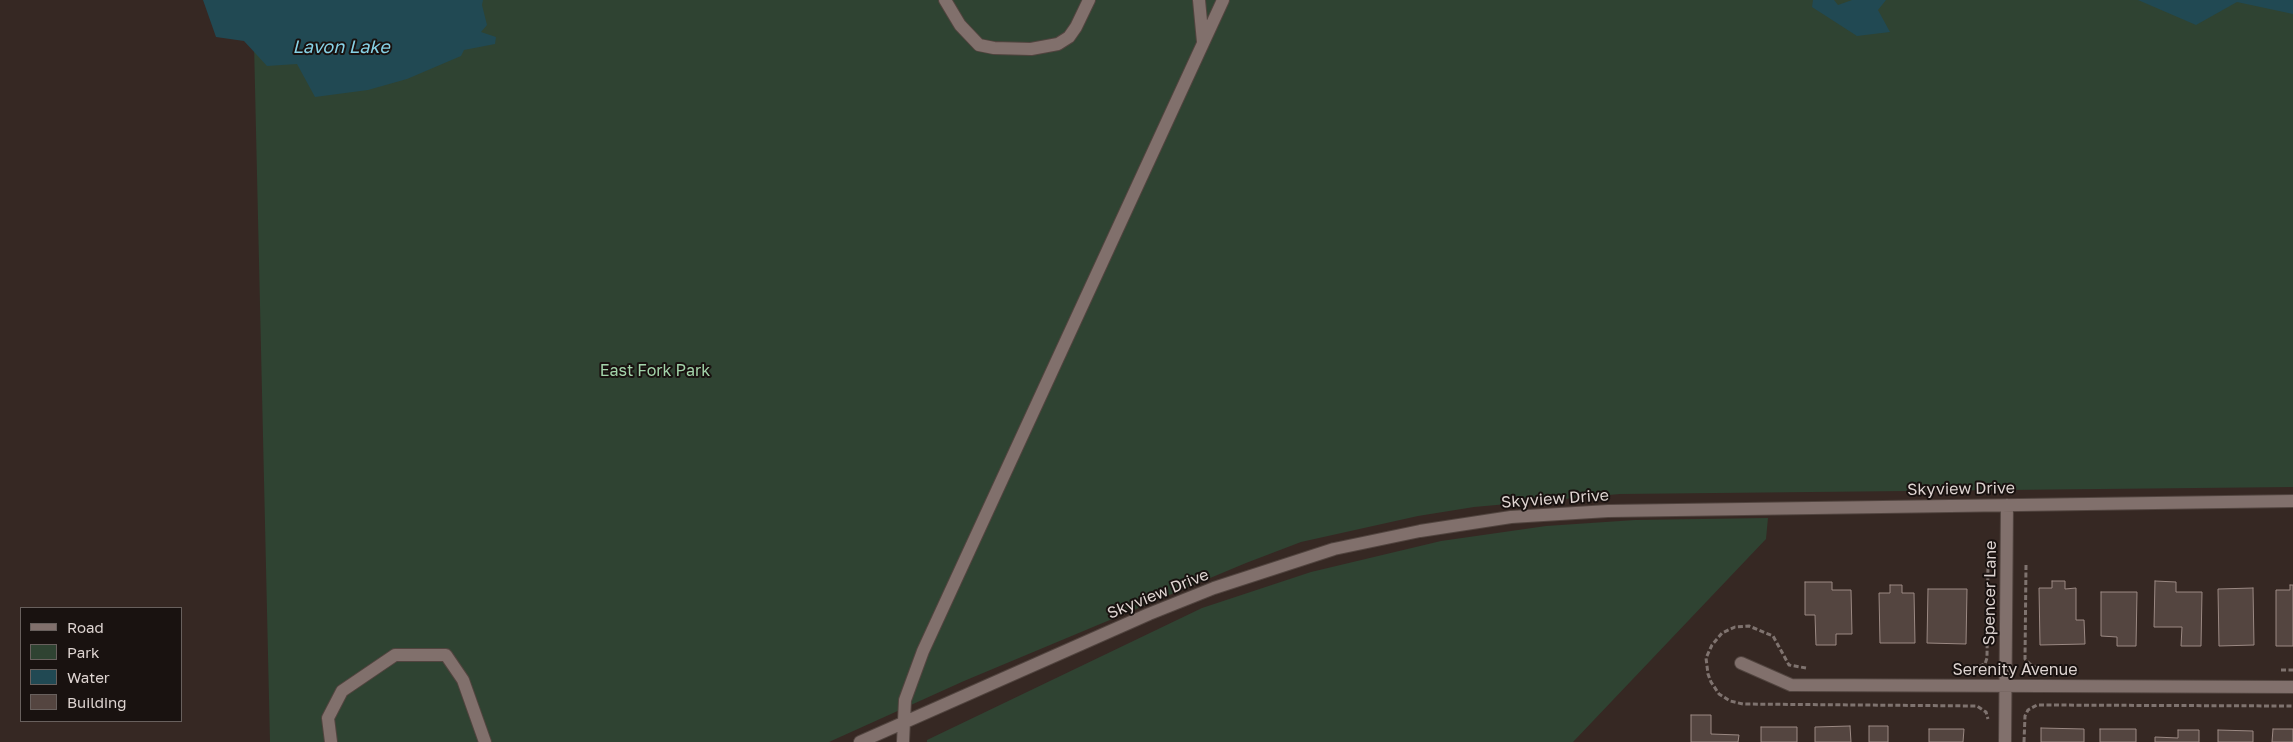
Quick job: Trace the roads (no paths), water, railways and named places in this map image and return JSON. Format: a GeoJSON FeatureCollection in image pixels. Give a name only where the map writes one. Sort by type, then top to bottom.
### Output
{"type":"FeatureCollection","features":[{"type":"Feature","properties":{"kind":"street"},"geometry":{"type":"LineString","coordinates":[[945,0],[960,25],[979,45],[994,48],[1031,49],[1058,44],[1069,37],[1089,0]]}},
{"type":"Feature","properties":{"kind":"street"},"geometry":{"type":"LineString","coordinates":[[1199,0],[1203,44]]}},
{"type":"Feature","properties":{"kind":"street"},"geometry":{"type":"LineString","coordinates":[[903,742],[905,700],[923,651],[1223,0]]}},
{"type":"Feature","properties":{"kind":"street","name":"Skyview Drive"},"geometry":{"type":"LineString","coordinates":[[860,742],[904,721],[1214,588],[1334,549],[1374,539],[1466,523],[1556,513],[2293,501]]}},
{"type":"Feature","properties":{"kind":"street","name":"Spencer Lane"},"geometry":{"type":"LineString","coordinates":[[2005,742],[2008,505]]}},
{"type":"Feature","properties":{"kind":"street"},"geometry":{"type":"LineString","coordinates":[[331,742],[328,718],[342,690],[395,656],[446,655],[463,680],[485,742]]}},
{"type":"Feature","properties":{"kind":"street","name":"Serenity Avenue"},"geometry":{"type":"LineString","coordinates":[[1741,663],[1791,685],[2293,687]]}},
{"type":"Feature","properties":{"kind":"water","name":"Lavon Lake"},"geometry":{"type":"Polygon","coordinates":[[[203,0],[483,0],[482,5],[487,25],[481,32],[496,37],[495,44],[464,50],[461,56],[407,79],[368,90],[315,97],[297,64],[267,66],[244,41],[216,37],[203,0]]]}},
{"type":"Feature","properties":{"kind":"water"},"geometry":{"type":"Polygon","coordinates":[[[1813,0],[1834,0],[1838,5],[1852,0],[1886,0],[1878,10],[1890,32],[1857,36],[1812,7],[1813,0]]]}},
{"type":"Feature","properties":{"kind":"water"},"geometry":{"type":"Polygon","coordinates":[[[2138,0],[2293,0],[2293,14],[2237,2],[2196,25],[2138,0]]]}},
{"type":"Feature","properties":{"kind":"park label","name":"East Fork Park"},"geometry":{"type":"Point","coordinates":[655,371]}}]}
